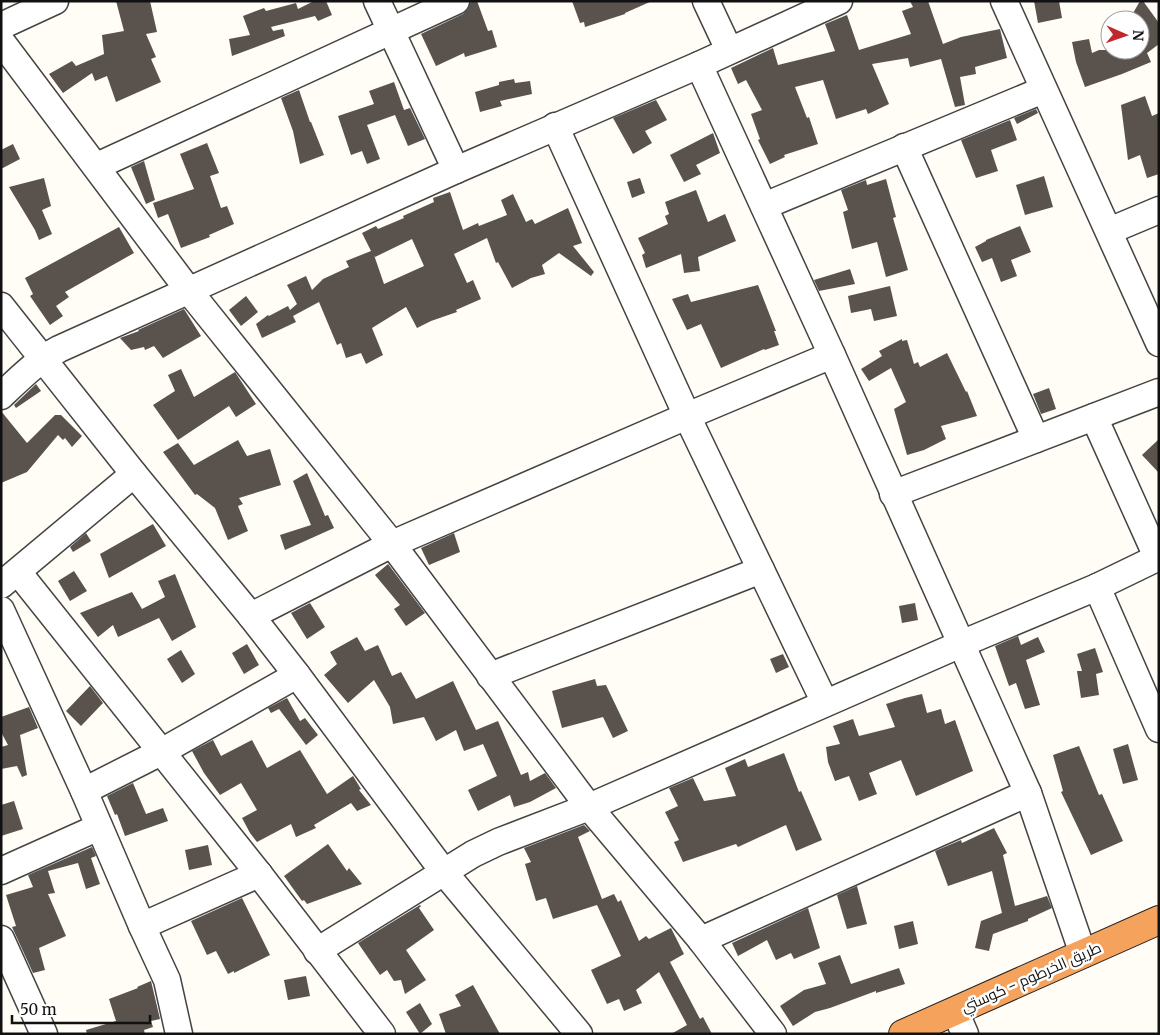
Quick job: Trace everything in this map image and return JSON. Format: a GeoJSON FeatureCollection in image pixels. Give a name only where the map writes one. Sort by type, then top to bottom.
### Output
{"type":"FeatureCollection","features":[{"type":"Feature","properties":{"kind":"highway","name":"طريق الخرطوم - كوستي"},"geometry":{"type":"LineString","coordinates":[[903,1034],[960,1022],[1083,954],[1159,920]]}},
{"type":"Feature","properties":{"kind":"street"},"geometry":{"type":"LineString","coordinates":[[1,26],[55,1]]}},
{"type":"Feature","properties":{"kind":"street"},"geometry":{"type":"LineString","coordinates":[[377,1],[456,170]]}},
{"type":"Feature","properties":{"kind":"street"},"geometry":{"type":"LineString","coordinates":[[97,166],[456,1]]}},
{"type":"Feature","properties":{"kind":"street"},"geometry":{"type":"LineString","coordinates":[[706,1],[729,50]]}},
{"type":"Feature","properties":{"kind":"street"},"geometry":{"type":"LineString","coordinates":[[1,396],[42,358],[59,349],[456,170],[699,65],[839,1]]}},
{"type":"Feature","properties":{"kind":"street"},"geometry":{"type":"LineString","coordinates":[[1004,1],[1159,343]]}},
{"type":"Feature","properties":{"kind":"street"},"geometry":{"type":"LineString","coordinates":[[1,41],[189,290],[392,544],[590,807],[701,940],[772,1034]]}},
{"type":"Feature","properties":{"kind":"street"},"geometry":{"type":"LineString","coordinates":[[699,65],[1028,793],[1083,954]]}},
{"type":"Feature","properties":{"kind":"street"},"geometry":{"type":"LineString","coordinates":[[764,206],[1043,90]]}},
{"type":"Feature","properties":{"kind":"street"},"geometry":{"type":"LineString","coordinates":[[555,126],[687,416],[825,703]]}},
{"type":"Feature","properties":{"kind":"street"},"geometry":{"type":"LineString","coordinates":[[904,148],[1036,439]]}},
{"type":"Feature","properties":{"kind":"street"},"geometry":{"type":"LineString","coordinates":[[1109,231],[1159,210]]}},
{"type":"Feature","properties":{"kind":"street"},"geometry":{"type":"LineString","coordinates":[[1,306],[134,474],[251,616],[443,871],[579,1034]]}},
{"type":"Feature","properties":{"kind":"street"},"geometry":{"type":"LineString","coordinates":[[251,616],[392,544],[687,416],[832,356]]}},
{"type":"Feature","properties":{"kind":"street"},"geometry":{"type":"LineString","coordinates":[[894,494],[1159,392]]}},
{"type":"Feature","properties":{"kind":"street"},"geometry":{"type":"LineString","coordinates":[[317,951],[472,854],[498,842],[590,807],[825,703],[1098,586],[1158,557],[1094,417]]}},
{"type":"Feature","properties":{"kind":"street"},"geometry":{"type":"LineString","coordinates":[[134,474],[10,579],[160,752],[259,874],[382,1034]]}},
{"type":"Feature","properties":{"kind":"street"},"geometry":{"type":"LineString","coordinates":[[490,676],[761,570]]}},
{"type":"Feature","properties":{"kind":"street"},"geometry":{"type":"LineString","coordinates":[[1098,586],[1159,729]]}},
{"type":"Feature","properties":{"kind":"street"},"geometry":{"type":"LineString","coordinates":[[1,610],[84,791],[167,980],[179,1034]]}},
{"type":"Feature","properties":{"kind":"street"},"geometry":{"type":"LineString","coordinates":[[84,791],[160,752],[297,675]]}},
{"type":"Feature","properties":{"kind":"street"},"geometry":{"type":"LineString","coordinates":[[701,940],[1028,793]]}},
{"type":"Feature","properties":{"kind":"street"},"geometry":{"type":"LineString","coordinates":[[1,871],[99,827]]}},
{"type":"Feature","properties":{"kind":"street"},"geometry":{"type":"LineString","coordinates":[[142,926],[259,874]]}},
{"type":"Feature","properties":{"kind":"street"},"geometry":{"type":"LineString","coordinates":[[1,939],[44,1034]]}},
{"type":"Feature","properties":{"kind":"building"},"geometry":{"type":"Polygon","coordinates":[[[116,1],[150,1],[157,32],[146,34],[156,57],[151,59],[161,82],[116,102],[107,76],[95,81],[92,73],[63,93],[49,74],[72,61],[76,66],[104,54],[102,35],[124,31],[116,1]]]}},
{"type":"Feature","properties":{"kind":"building"},"geometry":{"type":"Polygon","coordinates":[[[314,1],[326,1],[332,15],[318,21],[315,16],[271,27],[273,31],[283,29],[285,36],[232,56],[229,39],[250,35],[243,16],[264,8],[266,11],[296,3],[298,9],[314,1]]]}},
{"type":"Feature","properties":{"kind":"building"},"geometry":{"type":"Polygon","coordinates":[[[471,1],[477,1],[488,31],[492,30],[497,47],[465,57],[464,53],[436,66],[421,34],[463,14],[468,9],[471,1]]]}},
{"type":"Feature","properties":{"kind":"building"},"geometry":{"type":"Polygon","coordinates":[[[572,1],[652,1],[625,14],[585,27],[584,22],[580,23],[572,1]]]}},
{"type":"Feature","properties":{"kind":"building"},"geometry":{"type":"Polygon","coordinates":[[[910,1],[928,1],[943,44],[961,37],[1000,29],[1007,58],[975,67],[976,74],[960,77],[965,105],[955,107],[941,59],[910,67],[908,58],[872,64],[889,104],[868,114],[866,109],[836,119],[823,80],[795,87],[807,118],[809,117],[818,144],[784,155],[785,157],[770,164],[758,140],[760,139],[751,114],[762,110],[746,80],[738,84],[731,68],[773,48],[778,65],[835,51],[825,24],[847,15],[859,50],[911,34],[902,11],[913,7],[910,1]]]}},
{"type":"Feature","properties":{"kind":"building"},"geometry":{"type":"Polygon","coordinates":[[[1034,1],[1059,1],[1062,18],[1038,23],[1034,1]]]}},
{"type":"Feature","properties":{"kind":"building"},"geometry":{"type":"Polygon","coordinates":[[[1140,1],[1143,1],[1150,10],[1135,10],[1140,1]]]}},
{"type":"Feature","properties":{"kind":"building"},"geometry":{"type":"Polygon","coordinates":[[[1150,11],[1159,23],[1159,44],[1150,51],[1150,11]]]}},
{"type":"Feature","properties":{"kind":"building"},"geometry":{"type":"Polygon","coordinates":[[[1089,39],[1092,53],[1099,50],[1100,60],[1150,60],[1151,62],[1085,87],[1076,62],[1072,42],[1089,39]]]}},
{"type":"Feature","properties":{"kind":"building"},"geometry":{"type":"Polygon","coordinates":[[[514,79],[515,83],[530,81],[532,94],[500,101],[502,106],[480,112],[475,92],[499,85],[499,82],[514,79]]]}},
{"type":"Feature","properties":{"kind":"building"},"geometry":{"type":"Polygon","coordinates":[[[394,82],[404,110],[410,108],[425,139],[408,146],[395,115],[367,125],[380,159],[367,164],[362,151],[351,155],[338,116],[374,104],[369,91],[394,82]]]}},
{"type":"Feature","properties":{"kind":"building"},"geometry":{"type":"Polygon","coordinates":[[[299,90],[324,155],[300,164],[293,131],[281,98],[299,90]]]}},
{"type":"Feature","properties":{"kind":"building"},"geometry":{"type":"Polygon","coordinates":[[[1145,96],[1152,116],[1159,113],[1159,174],[1147,178],[1140,155],[1128,160],[1121,105],[1145,96]]]}},
{"type":"Feature","properties":{"kind":"building"},"geometry":{"type":"Polygon","coordinates":[[[656,100],[667,120],[645,131],[652,143],[633,154],[613,118],[656,100]]]}},
{"type":"Feature","properties":{"kind":"building"},"geometry":{"type":"Polygon","coordinates":[[[1036,109],[1038,113],[1017,124],[1014,118],[1036,109]]]}},
{"type":"Feature","properties":{"kind":"building"},"geometry":{"type":"Polygon","coordinates":[[[1010,120],[1017,140],[991,150],[998,171],[976,178],[961,140],[1010,120]]]}},
{"type":"Feature","properties":{"kind":"building"},"geometry":{"type":"Polygon","coordinates":[[[713,133],[720,153],[696,165],[701,174],[684,182],[670,155],[713,133]]]}},
{"type":"Feature","properties":{"kind":"building"},"geometry":{"type":"Polygon","coordinates":[[[207,143],[219,173],[210,176],[221,208],[227,206],[234,224],[209,235],[210,237],[181,248],[168,214],[158,218],[153,203],[194,189],[180,154],[207,143]]]}},
{"type":"Feature","properties":{"kind":"building"},"geometry":{"type":"Polygon","coordinates":[[[13,144],[20,159],[1,169],[1,150],[13,144]]]}},
{"type":"Feature","properties":{"kind":"building"},"geometry":{"type":"Polygon","coordinates":[[[144,161],[155,200],[146,204],[131,167],[144,161]]]}},
{"type":"Feature","properties":{"kind":"building"},"geometry":{"type":"Polygon","coordinates":[[[1044,176],[1053,207],[1025,215],[1016,185],[1044,176]]]}},
{"type":"Feature","properties":{"kind":"building"},"geometry":{"type":"Polygon","coordinates":[[[44,178],[51,206],[42,210],[52,234],[39,240],[9,187],[44,178]]]}},
{"type":"Feature","properties":{"kind":"building"},"geometry":{"type":"Polygon","coordinates":[[[640,178],[645,193],[632,198],[627,182],[640,178]]]}},
{"type":"Feature","properties":{"kind":"building"},"geometry":{"type":"Polygon","coordinates":[[[886,179],[896,217],[893,218],[908,270],[886,277],[877,242],[852,249],[843,212],[848,210],[841,190],[866,180],[867,185],[886,179]]]}},
{"type":"Feature","properties":{"kind":"building"},"geometry":{"type":"Polygon","coordinates":[[[696,190],[708,222],[725,214],[736,241],[698,257],[700,271],[684,273],[681,254],[646,268],[642,255],[645,253],[638,238],[668,224],[665,216],[669,214],[665,202],[696,190]]]}},
{"type":"Feature","properties":{"kind":"building"},"geometry":{"type":"Polygon","coordinates":[[[450,192],[463,230],[478,223],[479,226],[507,215],[501,200],[513,194],[526,222],[532,219],[535,224],[568,208],[582,243],[573,246],[594,272],[591,276],[559,253],[542,265],[545,274],[531,278],[512,288],[498,262],[496,263],[487,238],[454,254],[467,283],[473,280],[481,299],[456,310],[457,312],[417,328],[406,307],[372,328],[383,355],[366,364],[361,353],[346,358],[341,343],[337,345],[319,302],[293,316],[296,322],[262,338],[256,324],[268,315],[288,306],[290,310],[297,304],[287,285],[306,276],[312,290],[323,279],[349,267],[346,261],[371,251],[362,233],[376,226],[378,229],[404,218],[403,216],[434,202],[433,198],[450,192]],[[412,239],[375,257],[374,255],[384,284],[424,266],[412,239]]]}},
{"type":"Feature","properties":{"kind":"building"},"geometry":{"type":"Polygon","coordinates":[[[1020,226],[1031,252],[1011,260],[1017,276],[1001,282],[992,258],[982,262],[975,247],[986,240],[1020,226]]]}},
{"type":"Feature","properties":{"kind":"building"},"geometry":{"type":"Polygon","coordinates":[[[119,227],[134,253],[65,292],[69,297],[56,306],[63,316],[50,325],[30,296],[33,294],[25,278],[119,227]]]}},
{"type":"Feature","properties":{"kind":"building"},"geometry":{"type":"Polygon","coordinates":[[[850,269],[855,284],[819,291],[814,280],[850,269]]]}},
{"type":"Feature","properties":{"kind":"building"},"geometry":{"type":"Polygon","coordinates":[[[758,285],[776,331],[774,331],[779,345],[764,349],[721,368],[701,324],[687,330],[672,299],[688,294],[691,302],[758,285]]]}},
{"type":"Feature","properties":{"kind":"building"},"geometry":{"type":"Polygon","coordinates":[[[890,286],[897,316],[874,321],[871,309],[851,313],[848,296],[890,286]]]}},
{"type":"Feature","properties":{"kind":"building"},"geometry":{"type":"Polygon","coordinates":[[[246,296],[258,312],[241,326],[229,310],[246,296]]]}},
{"type":"Feature","properties":{"kind":"building"},"geometry":{"type":"Polygon","coordinates":[[[184,309],[201,336],[163,358],[154,346],[145,350],[144,347],[131,350],[120,338],[139,331],[184,309]]]}},
{"type":"Feature","properties":{"kind":"building"},"geometry":{"type":"Polygon","coordinates":[[[902,339],[902,341],[907,340],[914,364],[918,362],[920,367],[947,353],[967,391],[977,416],[941,426],[946,439],[924,450],[907,455],[894,409],[906,402],[891,368],[869,381],[861,369],[882,356],[879,351],[902,339]]]}},
{"type":"Feature","properties":{"kind":"building"},"geometry":{"type":"Polygon","coordinates":[[[181,369],[194,397],[235,372],[256,404],[236,417],[229,406],[178,440],[153,405],[175,391],[168,375],[181,369]]]}},
{"type":"Feature","properties":{"kind":"building"},"geometry":{"type":"Polygon","coordinates":[[[36,384],[41,391],[16,408],[14,405],[36,384]]]}},
{"type":"Feature","properties":{"kind":"building"},"geometry":{"type":"Polygon","coordinates":[[[1049,388],[1056,409],[1041,414],[1033,394],[1049,388]]]}},
{"type":"Feature","properties":{"kind":"building"},"geometry":{"type":"Polygon","coordinates":[[[1,411],[27,443],[55,415],[61,415],[82,436],[72,447],[65,438],[63,440],[58,435],[27,472],[1,483],[1,411]]]}},
{"type":"Feature","properties":{"kind":"building"},"geometry":{"type":"Polygon","coordinates":[[[1159,439],[1159,473],[1142,455],[1159,439]]]}},
{"type":"Feature","properties":{"kind":"building"},"geometry":{"type":"Polygon","coordinates":[[[238,440],[247,456],[270,449],[281,485],[239,498],[243,504],[238,506],[248,531],[228,540],[215,508],[197,494],[195,495],[163,452],[178,443],[194,465],[238,440]]]}},
{"type":"Feature","properties":{"kind":"building"},"geometry":{"type":"Polygon","coordinates":[[[307,473],[325,516],[328,515],[334,528],[285,550],[280,535],[311,525],[293,481],[307,473]]]}},
{"type":"Feature","properties":{"kind":"building"},"geometry":{"type":"Polygon","coordinates":[[[153,524],[166,546],[109,578],[100,554],[153,524]]]}},
{"type":"Feature","properties":{"kind":"building"},"geometry":{"type":"Polygon","coordinates":[[[86,533],[91,541],[73,552],[70,547],[86,533]]]}},
{"type":"Feature","properties":{"kind":"building"},"geometry":{"type":"Polygon","coordinates":[[[454,533],[460,552],[429,565],[421,548],[454,533]]]}},
{"type":"Feature","properties":{"kind":"building"},"geometry":{"type":"Polygon","coordinates":[[[388,564],[425,613],[406,626],[394,609],[400,605],[375,575],[388,564]]]}},
{"type":"Feature","properties":{"kind":"building"},"geometry":{"type":"Polygon","coordinates":[[[74,571],[87,591],[70,601],[58,581],[74,571]]]}},
{"type":"Feature","properties":{"kind":"building"},"geometry":{"type":"Polygon","coordinates":[[[175,574],[196,627],[172,641],[159,618],[118,637],[113,625],[98,637],[80,613],[132,592],[142,609],[165,597],[158,581],[175,574]]]}},
{"type":"Feature","properties":{"kind":"building"},"geometry":{"type":"Polygon","coordinates":[[[310,603],[325,627],[307,639],[291,613],[310,603]]]}},
{"type":"Feature","properties":{"kind":"building"},"geometry":{"type":"Polygon","coordinates":[[[915,603],[918,620],[902,623],[899,606],[915,603]]]}},
{"type":"Feature","properties":{"kind":"building"},"geometry":{"type":"Polygon","coordinates":[[[1018,636],[1021,645],[1038,637],[1045,652],[1026,660],[1040,705],[1025,709],[1016,683],[1009,686],[995,646],[1018,636]]]}},
{"type":"Feature","properties":{"kind":"building"},"geometry":{"type":"Polygon","coordinates":[[[357,637],[365,651],[378,645],[392,676],[401,672],[416,699],[453,681],[476,730],[498,721],[521,775],[528,772],[530,781],[545,773],[556,788],[530,802],[514,807],[510,795],[478,811],[468,790],[497,776],[483,744],[464,751],[456,730],[436,741],[424,717],[393,724],[390,707],[374,680],[348,703],[324,675],[337,664],[330,652],[357,637]]]}},
{"type":"Feature","properties":{"kind":"building"},"geometry":{"type":"Polygon","coordinates":[[[247,644],[259,665],[244,674],[232,653],[247,644]]]}},
{"type":"Feature","properties":{"kind":"building"},"geometry":{"type":"Polygon","coordinates":[[[1095,648],[1103,672],[1096,674],[1099,695],[1081,698],[1077,671],[1082,671],[1077,654],[1095,648]]]}},
{"type":"Feature","properties":{"kind":"building"},"geometry":{"type":"Polygon","coordinates":[[[181,650],[195,674],[182,683],[167,659],[181,650]]]}},
{"type":"Feature","properties":{"kind":"building"},"geometry":{"type":"Polygon","coordinates":[[[783,654],[789,667],[776,673],[770,659],[783,654]]]}},
{"type":"Feature","properties":{"kind":"building"},"geometry":{"type":"Polygon","coordinates":[[[595,679],[597,686],[606,685],[628,731],[613,738],[603,717],[562,728],[552,691],[595,679]]]}},
{"type":"Feature","properties":{"kind":"building"},"geometry":{"type":"Polygon","coordinates":[[[90,686],[103,703],[81,726],[66,711],[90,686]]]}},
{"type":"Feature","properties":{"kind":"building"},"geometry":{"type":"Polygon","coordinates":[[[922,694],[927,713],[941,709],[945,724],[955,720],[973,771],[916,796],[901,760],[869,773],[877,794],[859,801],[849,776],[835,781],[828,762],[826,747],[840,744],[833,726],[853,719],[859,736],[895,727],[886,704],[922,694]]]}},
{"type":"Feature","properties":{"kind":"building"},"geometry":{"type":"Polygon","coordinates":[[[287,698],[300,721],[305,718],[318,735],[306,745],[279,709],[271,713],[268,708],[287,698]]]}},
{"type":"Feature","properties":{"kind":"building"},"geometry":{"type":"Polygon","coordinates":[[[29,707],[38,728],[20,735],[27,775],[22,777],[17,766],[1,769],[1,747],[8,745],[1,732],[1,717],[29,707]]]}},
{"type":"Feature","properties":{"kind":"building"},"geometry":{"type":"Polygon","coordinates":[[[213,740],[221,756],[252,740],[267,768],[300,750],[327,794],[353,776],[361,789],[359,790],[371,805],[357,811],[351,803],[314,825],[316,828],[296,837],[291,824],[257,842],[242,818],[257,810],[241,783],[220,795],[204,773],[192,751],[213,740]]]}},
{"type":"Feature","properties":{"kind":"building"},"geometry":{"type":"Polygon","coordinates":[[[1128,744],[1138,780],[1123,784],[1113,749],[1128,744]]]}},
{"type":"Feature","properties":{"kind":"building"},"geometry":{"type":"Polygon","coordinates":[[[1079,746],[1099,795],[1102,794],[1123,841],[1091,855],[1061,792],[1063,791],[1053,755],[1079,746]]]}},
{"type":"Feature","properties":{"kind":"building"},"geometry":{"type":"Polygon","coordinates":[[[784,753],[799,792],[801,791],[822,840],[796,851],[786,825],[738,847],[736,844],[683,862],[674,842],[679,840],[665,812],[678,806],[669,788],[693,778],[704,801],[736,796],[725,768],[745,759],[748,767],[784,753]]]}},
{"type":"Feature","properties":{"kind":"building"},"geometry":{"type":"Polygon","coordinates":[[[133,783],[146,814],[163,808],[168,821],[125,836],[117,814],[115,815],[107,796],[133,783]]]}},
{"type":"Feature","properties":{"kind":"building"},"geometry":{"type":"Polygon","coordinates":[[[14,801],[23,829],[1,836],[1,805],[14,801]]]}},
{"type":"Feature","properties":{"kind":"building"},"geometry":{"type":"Polygon","coordinates":[[[584,825],[590,831],[578,837],[602,899],[614,894],[618,902],[621,900],[639,941],[646,936],[649,939],[671,928],[684,954],[670,962],[700,1019],[703,1017],[712,1034],[671,1034],[687,1025],[659,972],[636,990],[642,1003],[624,1011],[619,999],[607,1004],[591,970],[621,956],[597,905],[553,919],[546,898],[536,901],[525,864],[531,862],[524,848],[584,825]]]}},
{"type":"Feature","properties":{"kind":"building"},"geometry":{"type":"Polygon","coordinates":[[[994,828],[1007,853],[1003,855],[1015,906],[1047,896],[1052,908],[1028,919],[1028,921],[993,934],[989,951],[975,948],[981,921],[1002,913],[992,871],[948,886],[935,851],[961,840],[962,843],[994,828]]]}},
{"type":"Feature","properties":{"kind":"building"},"geometry":{"type":"Polygon","coordinates":[[[328,844],[347,871],[349,868],[362,884],[307,904],[304,900],[302,901],[284,876],[328,844]]]}},
{"type":"Feature","properties":{"kind":"building"},"geometry":{"type":"Polygon","coordinates":[[[208,845],[212,865],[189,870],[185,850],[208,845]]]}},
{"type":"Feature","properties":{"kind":"building"},"geometry":{"type":"Polygon","coordinates":[[[92,847],[96,856],[91,858],[100,884],[86,889],[78,863],[48,871],[55,893],[48,894],[66,936],[39,948],[45,970],[33,973],[12,927],[16,926],[6,895],[33,887],[28,875],[92,847]]]}},
{"type":"Feature","properties":{"kind":"building"},"geometry":{"type":"Polygon","coordinates":[[[857,886],[867,924],[847,929],[837,895],[857,886]]]}},
{"type":"Feature","properties":{"kind":"building"},"geometry":{"type":"Polygon","coordinates":[[[242,898],[270,955],[234,973],[234,971],[228,974],[216,951],[207,955],[191,921],[242,898]]]}},
{"type":"Feature","properties":{"kind":"building"},"geometry":{"type":"Polygon","coordinates":[[[420,905],[419,908],[434,930],[406,950],[426,980],[405,994],[401,980],[394,981],[387,970],[380,975],[358,943],[420,905]]]}},
{"type":"Feature","properties":{"kind":"building"},"geometry":{"type":"Polygon","coordinates":[[[808,908],[820,948],[794,959],[791,953],[776,960],[767,940],[738,956],[732,943],[808,908]]]}},
{"type":"Feature","properties":{"kind":"building"},"geometry":{"type":"Polygon","coordinates":[[[913,921],[918,944],[899,949],[894,926],[913,921]]]}},
{"type":"Feature","properties":{"kind":"building"},"geometry":{"type":"Polygon","coordinates":[[[840,955],[851,984],[899,968],[905,984],[876,993],[876,991],[815,1012],[793,1026],[780,1006],[804,990],[826,984],[818,963],[840,955]]]}},
{"type":"Feature","properties":{"kind":"building"},"geometry":{"type":"Polygon","coordinates":[[[306,976],[310,996],[288,1000],[284,980],[306,976]]]}},
{"type":"Feature","properties":{"kind":"building"},"geometry":{"type":"Polygon","coordinates":[[[151,981],[160,1019],[151,1021],[153,1027],[144,1030],[145,1034],[87,1034],[86,1030],[116,1021],[109,999],[151,981]]]}},
{"type":"Feature","properties":{"kind":"building"},"geometry":{"type":"Polygon","coordinates":[[[473,985],[500,1034],[446,1034],[439,1014],[461,1006],[455,995],[473,985]]]}},
{"type":"Feature","properties":{"kind":"building"},"geometry":{"type":"Polygon","coordinates":[[[420,1003],[432,1024],[420,1034],[406,1012],[420,1003]]]}}]}
